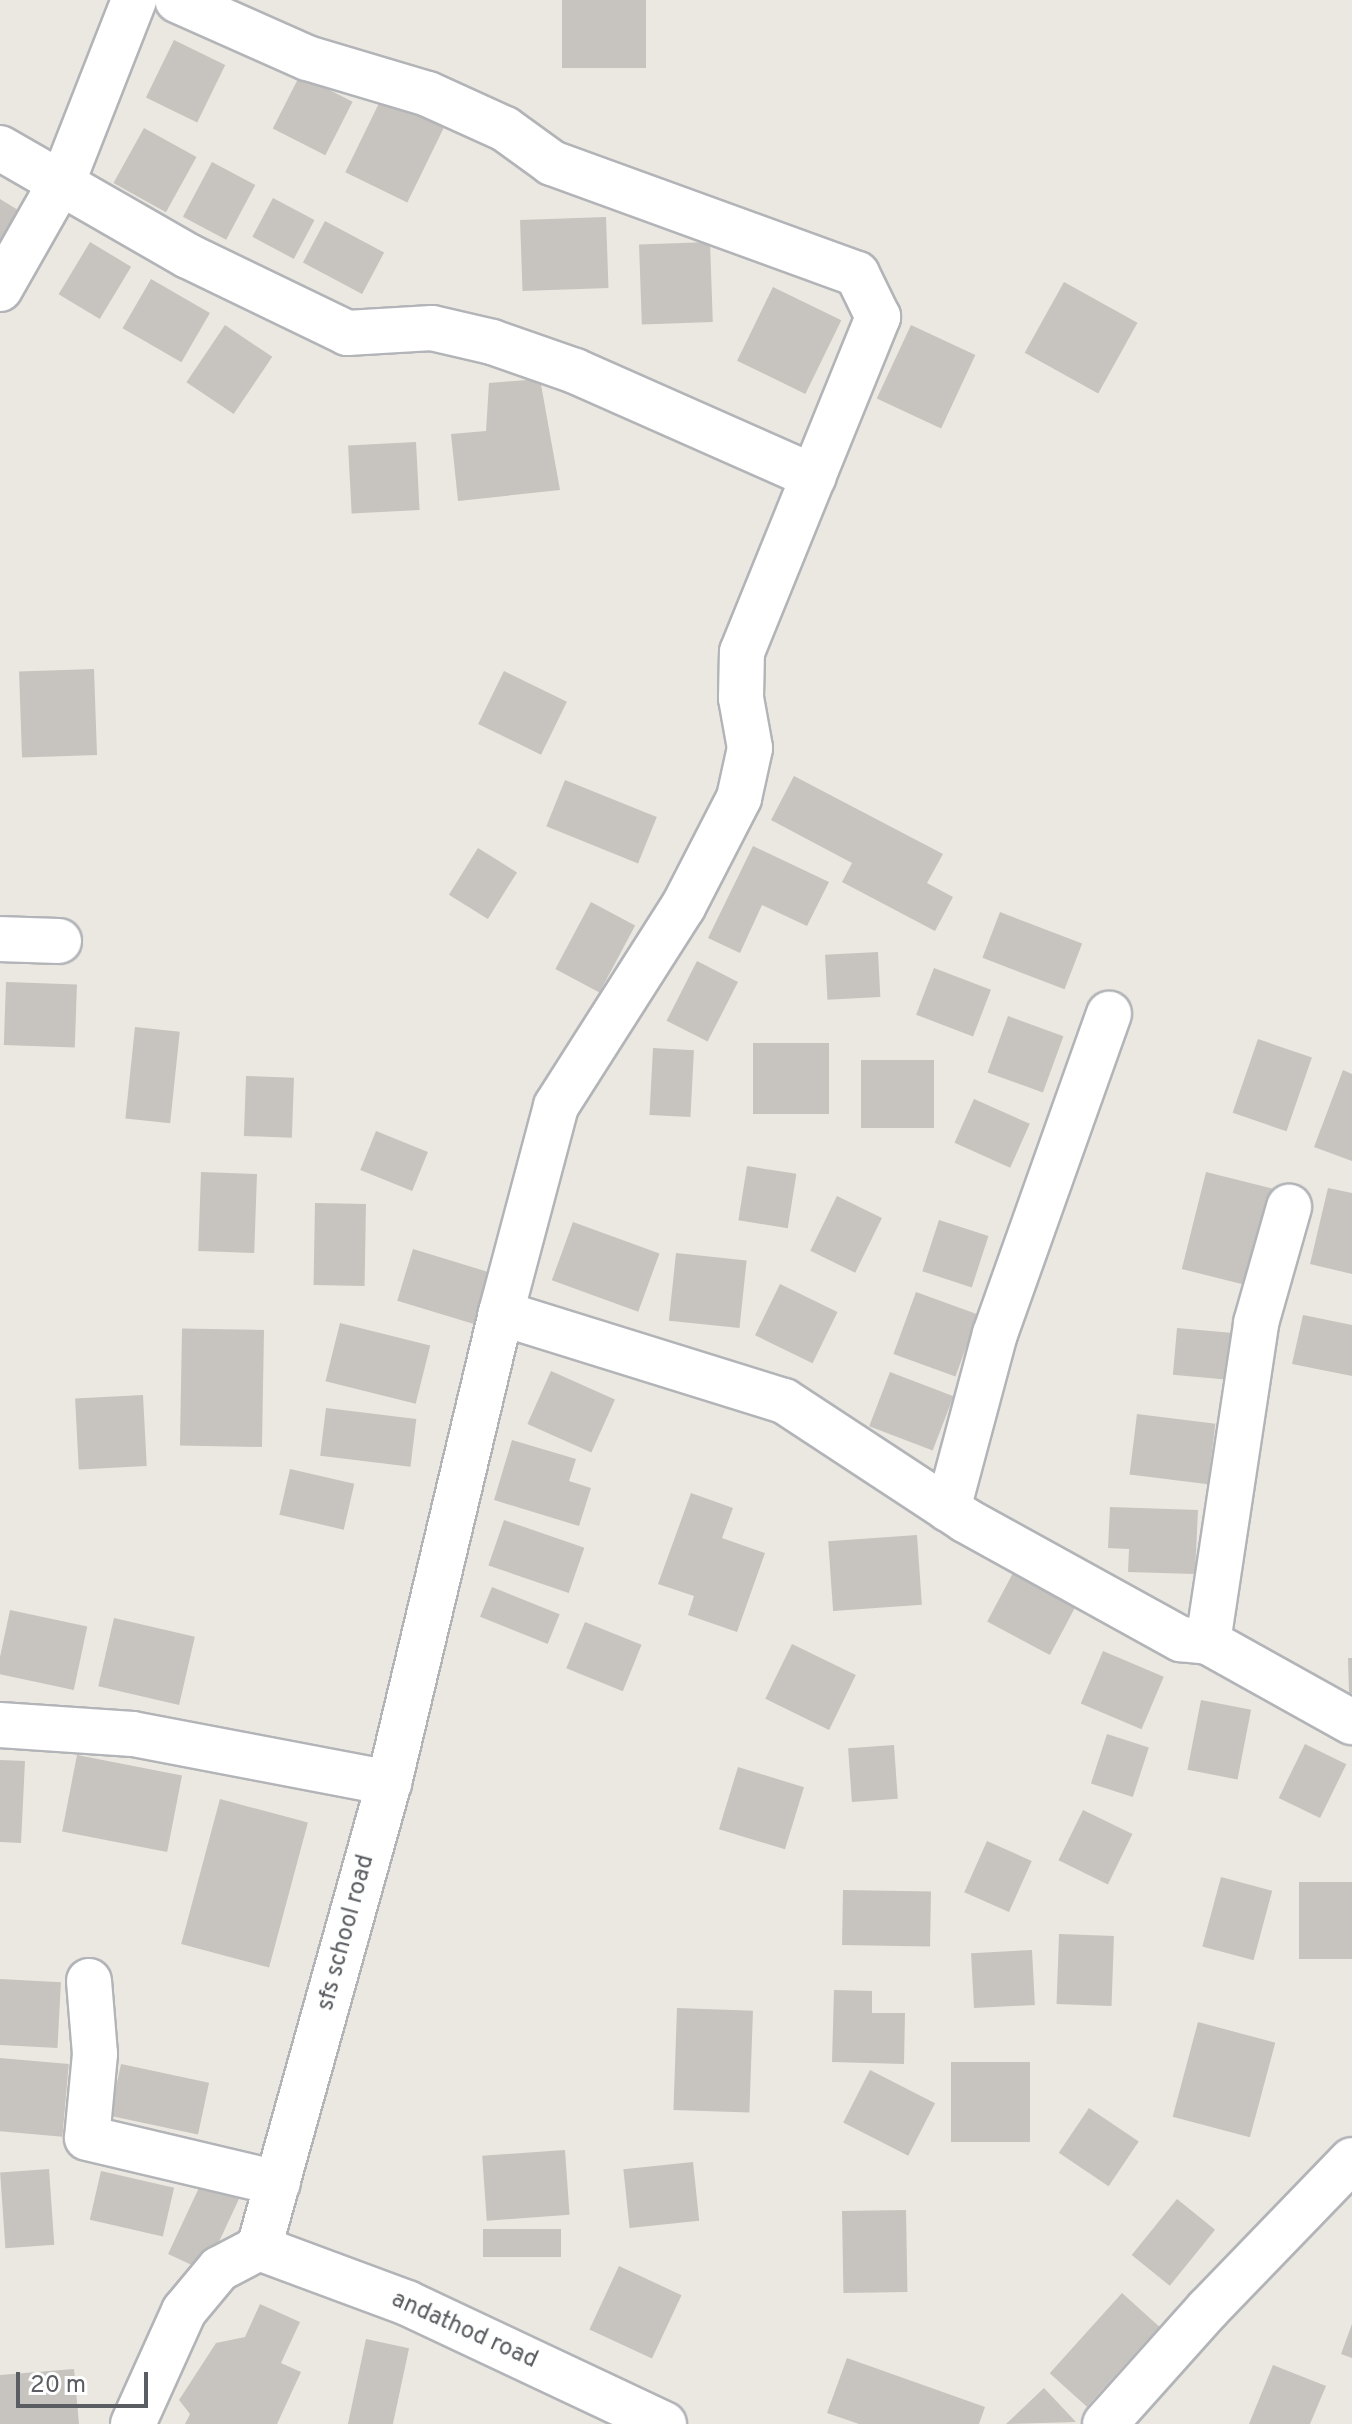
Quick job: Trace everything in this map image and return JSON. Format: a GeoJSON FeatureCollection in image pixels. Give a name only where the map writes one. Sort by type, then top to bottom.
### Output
{"type":"FeatureCollection","features":[{"type":"Feature","properties":{"kind":"street"},"geometry":{"type":"LineString","coordinates":[[0,289],[59,185],[134,0]]}},
{"type":"Feature","properties":{"kind":"street","name":"sfs school road"},"geometry":{"type":"LineString","coordinates":[[177,0],[307,58],[428,94],[505,129],[552,163],[857,274],[878,317],[742,652],[741,698],[750,748],[739,798],[683,907],[556,1106],[501,1313],[389,1783],[343,1940],[320,2039],[259,2248]]}},
{"type":"Feature","properties":{"kind":"street"},"geometry":{"type":"LineString","coordinates":[[0,148],[59,185],[188,256],[347,333],[432,328],[492,342],[575,371],[814,477]]}},
{"type":"Feature","properties":{"kind":"street"},"geometry":{"type":"LineString","coordinates":[[0,939],[59,941]]}},
{"type":"Feature","properties":{"kind":"street"},"geometry":{"type":"LineString","coordinates":[[948,1509],[995,1334],[1109,1014]]}},
{"type":"Feature","properties":{"kind":"street"},"geometry":{"type":"LineString","coordinates":[[1208,1642],[1256,1323],[1289,1207]]}},
{"type":"Feature","properties":{"kind":"street"},"geometry":{"type":"LineString","coordinates":[[501,1313],[784,1401],[948,1509],[1181,1639],[1208,1642],[1352,1722]]}},
{"type":"Feature","properties":{"kind":"street"},"geometry":{"type":"LineString","coordinates":[[0,1725],[133,1734],[389,1783]]}},
{"type":"Feature","properties":{"kind":"street"},"geometry":{"type":"LineString","coordinates":[[89,1981],[95,2054],[87,2138],[278,2183]]}},
{"type":"Feature","properties":{"kind":"street"},"geometry":{"type":"LineString","coordinates":[[1105,2424],[1208,2309],[1352,2160]]}},
{"type":"Feature","properties":{"kind":"street"},"geometry":{"type":"LineString","coordinates":[[133,2424],[184,2311],[219,2269],[259,2248]]}},
{"type":"Feature","properties":{"kind":"street","name":"andathod road"},"geometry":{"type":"LineString","coordinates":[[259,2248],[407,2303],[664,2424]]}},
{"type":"Feature","properties":{"kind":"building"},"geometry":{"type":"Polygon","coordinates":[[[562,0],[646,0],[646,68],[562,68],[562,0]]]}},
{"type":"Feature","properties":{"kind":"building"},"geometry":{"type":"Polygon","coordinates":[[[174,40],[225,65],[197,123],[146,98],[174,40]]]}},
{"type":"Feature","properties":{"kind":"building"},"geometry":{"type":"Polygon","coordinates":[[[300,75],[353,102],[325,155],[273,128],[300,75]]]}},
{"type":"Feature","properties":{"kind":"building"},"geometry":{"type":"Polygon","coordinates":[[[383,95],[445,125],[407,203],[345,172],[383,95]]]}},
{"type":"Feature","properties":{"kind":"building"},"geometry":{"type":"Polygon","coordinates":[[[144,128],[196,157],[166,212],[113,183],[144,128]]]}},
{"type":"Feature","properties":{"kind":"building"},"geometry":{"type":"Polygon","coordinates":[[[212,162],[255,185],[226,240],[183,217],[212,162]]]}},
{"type":"Feature","properties":{"kind":"building"},"geometry":{"type":"Polygon","coordinates":[[[273,198],[314,220],[294,259],[252,237],[273,198]]]}},
{"type":"Feature","properties":{"kind":"building"},"geometry":{"type":"Polygon","coordinates":[[[0,199],[18,210],[0,242],[0,199]]]}},
{"type":"Feature","properties":{"kind":"building"},"geometry":{"type":"Polygon","coordinates":[[[606,217],[608,288],[523,291],[520,220],[606,217]]]}},
{"type":"Feature","properties":{"kind":"building"},"geometry":{"type":"Polygon","coordinates":[[[325,221],[384,252],[362,294],[303,262],[325,221]]]}},
{"type":"Feature","properties":{"kind":"building"},"geometry":{"type":"Polygon","coordinates":[[[90,242],[131,267],[100,319],[59,294],[90,242]]]}},
{"type":"Feature","properties":{"kind":"building"},"geometry":{"type":"Polygon","coordinates":[[[710,242],[713,322],[642,324],[639,244],[710,242]]]}},
{"type":"Feature","properties":{"kind":"building"},"geometry":{"type":"Polygon","coordinates":[[[151,279],[210,313],[181,362],[122,328],[151,279]]]}},
{"type":"Feature","properties":{"kind":"building"},"geometry":{"type":"Polygon","coordinates":[[[1064,282],[1137,323],[1098,394],[1025,353],[1064,282]]]}},
{"type":"Feature","properties":{"kind":"building"},"geometry":{"type":"Polygon","coordinates":[[[773,287],[841,320],[805,394],[737,361],[773,287]]]}},
{"type":"Feature","properties":{"kind":"building"},"geometry":{"type":"Polygon","coordinates":[[[225,325],[272,357],[234,414],[186,382],[225,325]]]}},
{"type":"Feature","properties":{"kind":"building"},"geometry":{"type":"Polygon","coordinates":[[[911,325],[975,355],[941,428],[877,398],[911,325]]]}},
{"type":"Feature","properties":{"kind":"building"},"geometry":{"type":"Polygon","coordinates":[[[540,379],[560,490],[458,501],[451,434],[486,431],[489,383],[540,379]]]}},
{"type":"Feature","properties":{"kind":"building"},"geometry":{"type":"Polygon","coordinates":[[[416,442],[420,510],[352,513],[348,446],[416,442]]]}},
{"type":"Feature","properties":{"kind":"building"},"geometry":{"type":"Polygon","coordinates":[[[94,669],[97,755],[22,758],[19,672],[94,669]]]}},
{"type":"Feature","properties":{"kind":"building"},"geometry":{"type":"Polygon","coordinates":[[[504,671],[567,702],[541,755],[478,724],[504,671]]]}},
{"type":"Feature","properties":{"kind":"building"},"geometry":{"type":"Polygon","coordinates":[[[794,776],[943,854],[927,883],[953,897],[935,931],[842,882],[852,863],[771,820],[794,776]]]}},
{"type":"Feature","properties":{"kind":"building"},"geometry":{"type":"Polygon","coordinates":[[[565,780],[657,817],[638,863],[546,826],[565,780]]]}},
{"type":"Feature","properties":{"kind":"building"},"geometry":{"type":"Polygon","coordinates":[[[753,846],[829,882],[807,926],[762,905],[740,953],[708,938],[753,846]]]}},
{"type":"Feature","properties":{"kind":"building"},"geometry":{"type":"Polygon","coordinates":[[[478,848],[517,872],[488,919],[449,895],[478,848]]]}},
{"type":"Feature","properties":{"kind":"building"},"geometry":{"type":"Polygon","coordinates":[[[591,902],[635,925],[599,993],[555,969],[591,902]]]}},
{"type":"Feature","properties":{"kind":"building"},"geometry":{"type":"Polygon","coordinates":[[[1000,912],[1082,944],[1065,989],[982,958],[1000,912]]]}},
{"type":"Feature","properties":{"kind":"building"},"geometry":{"type":"Polygon","coordinates":[[[878,952],[880,997],[827,1000],[825,955],[878,952]]]}},
{"type":"Feature","properties":{"kind":"building"},"geometry":{"type":"Polygon","coordinates":[[[697,961],[738,982],[708,1042],[667,1021],[697,961]]]}},
{"type":"Feature","properties":{"kind":"building"},"geometry":{"type":"Polygon","coordinates":[[[934,968],[991,990],[973,1037],[916,1015],[934,968]]]}},
{"type":"Feature","properties":{"kind":"building"},"geometry":{"type":"Polygon","coordinates":[[[6,982],[77,984],[75,1047],[4,1045],[6,982]]]}},
{"type":"Feature","properties":{"kind":"building"},"geometry":{"type":"Polygon","coordinates":[[[1008,1016],[1063,1036],[1043,1093],[987,1072],[1008,1016]]]}},
{"type":"Feature","properties":{"kind":"building"},"geometry":{"type":"Polygon","coordinates":[[[135,1027],[180,1032],[170,1123],[125,1118],[135,1027]]]}},
{"type":"Feature","properties":{"kind":"building"},"geometry":{"type":"Polygon","coordinates":[[[1258,1039],[1312,1058],[1287,1131],[1233,1113],[1258,1039]]]}},
{"type":"Feature","properties":{"kind":"building"},"geometry":{"type":"Polygon","coordinates":[[[753,1043],[829,1043],[829,1114],[753,1114],[753,1043]]]}},
{"type":"Feature","properties":{"kind":"building"},"geometry":{"type":"Polygon","coordinates":[[[653,1048],[694,1050],[690,1117],[649,1115],[653,1048]]]}},
{"type":"Feature","properties":{"kind":"building"},"geometry":{"type":"Polygon","coordinates":[[[861,1060],[934,1060],[934,1128],[861,1128],[861,1060]]]}},
{"type":"Feature","properties":{"kind":"building"},"geometry":{"type":"Polygon","coordinates":[[[1343,1070],[1352,1074],[1352,1161],[1314,1147],[1343,1070]]]}},
{"type":"Feature","properties":{"kind":"building"},"geometry":{"type":"Polygon","coordinates":[[[246,1076],[294,1078],[292,1138],[244,1136],[246,1076]]]}},
{"type":"Feature","properties":{"kind":"building"},"geometry":{"type":"Polygon","coordinates":[[[974,1099],[1030,1124],[1010,1168],[954,1143],[974,1099]]]}},
{"type":"Feature","properties":{"kind":"building"},"geometry":{"type":"Polygon","coordinates":[[[376,1131],[428,1152],[412,1191],[360,1170],[376,1131]]]}},
{"type":"Feature","properties":{"kind":"building"},"geometry":{"type":"Polygon","coordinates":[[[747,1166],[796,1174],[788,1228],[738,1220],[747,1166]]]}},
{"type":"Feature","properties":{"kind":"building"},"geometry":{"type":"Polygon","coordinates":[[[201,1172],[257,1174],[254,1253],[198,1251],[201,1172]]]}},
{"type":"Feature","properties":{"kind":"building"},"geometry":{"type":"Polygon","coordinates":[[[1206,1172],[1282,1191],[1257,1288],[1182,1269],[1206,1172]]]}},
{"type":"Feature","properties":{"kind":"building"},"geometry":{"type":"Polygon","coordinates":[[[1328,1188],[1352,1193],[1352,1274],[1310,1264],[1328,1188]]]}},
{"type":"Feature","properties":{"kind":"building"},"geometry":{"type":"Polygon","coordinates":[[[837,1196],[882,1218],[855,1273],[810,1251],[837,1196]]]}},
{"type":"Feature","properties":{"kind":"building"},"geometry":{"type":"Polygon","coordinates":[[[315,1203],[366,1204],[365,1286],[314,1285],[315,1203]]]}},
{"type":"Feature","properties":{"kind":"building"},"geometry":{"type":"Polygon","coordinates":[[[939,1220],[988,1236],[972,1287],[922,1271],[939,1220]]]}},
{"type":"Feature","properties":{"kind":"building"},"geometry":{"type":"Polygon","coordinates":[[[573,1222],[659,1253],[638,1312],[552,1280],[573,1222]]]}},
{"type":"Feature","properties":{"kind":"building"},"geometry":{"type":"Polygon","coordinates":[[[413,1249],[496,1274],[480,1326],[397,1301],[413,1249]]]}},
{"type":"Feature","properties":{"kind":"building"},"geometry":{"type":"Polygon","coordinates":[[[676,1253],[747,1260],[740,1328],[669,1321],[676,1253]]]}},
{"type":"Feature","properties":{"kind":"building"},"geometry":{"type":"Polygon","coordinates":[[[780,1284],[838,1312],[813,1363],[755,1335],[780,1284]]]}},
{"type":"Feature","properties":{"kind":"building"},"geometry":{"type":"Polygon","coordinates":[[[916,1292],[978,1315],[955,1377],[893,1354],[916,1292]]]}},
{"type":"Feature","properties":{"kind":"building"},"geometry":{"type":"Polygon","coordinates":[[[1303,1315],[1352,1325],[1352,1376],[1292,1364],[1303,1315]]]}},
{"type":"Feature","properties":{"kind":"building"},"geometry":{"type":"Polygon","coordinates":[[[340,1323],[430,1345],[416,1404],[325,1381],[340,1323]]]}},
{"type":"Feature","properties":{"kind":"building"},"geometry":{"type":"Polygon","coordinates":[[[1177,1328],[1233,1333],[1229,1380],[1173,1375],[1177,1328]]]}},
{"type":"Feature","properties":{"kind":"building"},"geometry":{"type":"Polygon","coordinates":[[[182,1329],[264,1330],[262,1447],[180,1446],[182,1329]]]}},
{"type":"Feature","properties":{"kind":"building"},"geometry":{"type":"Polygon","coordinates":[[[551,1371],[615,1399],[591,1452],[527,1424],[551,1371]]]}},
{"type":"Feature","properties":{"kind":"building"},"geometry":{"type":"Polygon","coordinates":[[[890,1372],[953,1396],[933,1451],[869,1426],[890,1372]]]}},
{"type":"Feature","properties":{"kind":"building"},"geometry":{"type":"Polygon","coordinates":[[[143,1395],[147,1466],[79,1469],[75,1399],[143,1395]]]}},
{"type":"Feature","properties":{"kind":"building"},"geometry":{"type":"Polygon","coordinates":[[[326,1408],[416,1419],[410,1467],[320,1456],[326,1408]]]}},
{"type":"Feature","properties":{"kind":"building"},"geometry":{"type":"Polygon","coordinates":[[[1137,1414],[1215,1424],[1208,1484],[1130,1475],[1137,1414]]]}},
{"type":"Feature","properties":{"kind":"building"},"geometry":{"type":"Polygon","coordinates":[[[512,1440],[576,1459],[569,1481],[591,1488],[579,1526],[494,1500],[512,1440]]]}},
{"type":"Feature","properties":{"kind":"building"},"geometry":{"type":"Polygon","coordinates":[[[290,1469],[354,1484],[344,1530],[279,1515],[290,1469]]]}},
{"type":"Feature","properties":{"kind":"building"},"geometry":{"type":"Polygon","coordinates":[[[691,1493],[733,1508],[722,1538],[765,1553],[737,1632],[688,1615],[694,1596],[658,1584],[691,1493]]]}},
{"type":"Feature","properties":{"kind":"building"},"geometry":{"type":"Polygon","coordinates":[[[1110,1507],[1198,1510],[1195,1574],[1128,1572],[1129,1549],[1108,1548],[1110,1507]]]}},
{"type":"Feature","properties":{"kind":"building"},"geometry":{"type":"Polygon","coordinates":[[[504,1520],[584,1548],[569,1593],[488,1565],[504,1520]]]}},
{"type":"Feature","properties":{"kind":"building"},"geometry":{"type":"Polygon","coordinates":[[[917,1535],[922,1605],[833,1611],[828,1541],[917,1535]]]}},
{"type":"Feature","properties":{"kind":"building"},"geometry":{"type":"Polygon","coordinates":[[[1013,1573],[1076,1606],[1050,1655],[987,1622],[1013,1573]]]}},
{"type":"Feature","properties":{"kind":"building"},"geometry":{"type":"Polygon","coordinates":[[[492,1587],[560,1614],[548,1644],[480,1617],[492,1587]]]}},
{"type":"Feature","properties":{"kind":"building"},"geometry":{"type":"Polygon","coordinates":[[[10,1610],[87,1626],[74,1690],[0,1674],[0,1657],[10,1610]]]}},
{"type":"Feature","properties":{"kind":"building"},"geometry":{"type":"Polygon","coordinates":[[[114,1618],[195,1637],[179,1705],[98,1686],[114,1618]]]}},
{"type":"Feature","properties":{"kind":"building"},"geometry":{"type":"Polygon","coordinates":[[[585,1622],[642,1645],[623,1691],[566,1668],[585,1622]]]}},
{"type":"Feature","properties":{"kind":"building"},"geometry":{"type":"Polygon","coordinates":[[[792,1644],[856,1675],[829,1730],[765,1699],[792,1644]]]}},
{"type":"Feature","properties":{"kind":"building"},"geometry":{"type":"Polygon","coordinates":[[[1103,1651],[1164,1677],[1141,1729],[1081,1703],[1103,1651]]]}},
{"type":"Feature","properties":{"kind":"building"},"geometry":{"type":"Polygon","coordinates":[[[1348,1658],[1352,1658],[1352,1693],[1349,1693],[1348,1658]]]}},
{"type":"Feature","properties":{"kind":"building"},"geometry":{"type":"Polygon","coordinates":[[[1201,1700],[1251,1710],[1238,1779],[1187,1770],[1201,1700]]]}},
{"type":"Feature","properties":{"kind":"building"},"geometry":{"type":"Polygon","coordinates":[[[1107,1734],[1149,1748],[1133,1797],[1091,1783],[1107,1734]]]}},
{"type":"Feature","properties":{"kind":"building"},"geometry":{"type":"Polygon","coordinates":[[[1305,1744],[1346,1764],[1320,1818],[1279,1798],[1305,1744]]]}},
{"type":"Feature","properties":{"kind":"building"},"geometry":{"type":"Polygon","coordinates":[[[894,1745],[898,1799],[852,1802],[848,1748],[894,1745]]]}},
{"type":"Feature","properties":{"kind":"building"},"geometry":{"type":"Polygon","coordinates":[[[77,1755],[182,1775],[167,1852],[62,1832],[77,1755]]]}},
{"type":"Feature","properties":{"kind":"building"},"geometry":{"type":"Polygon","coordinates":[[[0,1760],[25,1761],[21,1843],[0,1842],[0,1760]]]}},
{"type":"Feature","properties":{"kind":"building"},"geometry":{"type":"Polygon","coordinates":[[[738,1767],[804,1787],[785,1849],[719,1829],[738,1767]]]}},
{"type":"Feature","properties":{"kind":"building"},"geometry":{"type":"Polygon","coordinates":[[[220,1799],[308,1823],[269,1967],[181,1944],[220,1799]]]}},
{"type":"Feature","properties":{"kind":"building"},"geometry":{"type":"Polygon","coordinates":[[[1083,1810],[1132,1834],[1108,1884],[1058,1860],[1083,1810]]]}},
{"type":"Feature","properties":{"kind":"building"},"geometry":{"type":"Polygon","coordinates":[[[987,1841],[1032,1861],[1009,1912],[964,1892],[987,1841]]]}},
{"type":"Feature","properties":{"kind":"building"},"geometry":{"type":"Polygon","coordinates":[[[1221,1877],[1272,1891],[1254,1960],[1202,1947],[1221,1877]]]}},
{"type":"Feature","properties":{"kind":"building"},"geometry":{"type":"Polygon","coordinates":[[[1299,1882],[1352,1882],[1352,1959],[1299,1959],[1299,1882]]]}},
{"type":"Feature","properties":{"kind":"building"},"geometry":{"type":"Polygon","coordinates":[[[843,1890],[931,1892],[930,1947],[842,1945],[843,1890]]]}},
{"type":"Feature","properties":{"kind":"building"},"geometry":{"type":"Polygon","coordinates":[[[1059,1934],[1114,1936],[1112,2006],[1057,2004],[1059,1934]]]}},
{"type":"Feature","properties":{"kind":"building"},"geometry":{"type":"Polygon","coordinates":[[[1032,1950],[1035,2005],[974,2008],[971,1953],[1032,1950]]]}},
{"type":"Feature","properties":{"kind":"building"},"geometry":{"type":"Polygon","coordinates":[[[0,1979],[61,1982],[57,2048],[0,2045],[0,1979]]]}},
{"type":"Feature","properties":{"kind":"building"},"geometry":{"type":"Polygon","coordinates":[[[834,1990],[872,1991],[872,2013],[905,2013],[904,2064],[832,2062],[834,1990]]]}},
{"type":"Feature","properties":{"kind":"building"},"geometry":{"type":"Polygon","coordinates":[[[677,2008],[753,2011],[749,2113],[673,2110],[677,2008]]]}},
{"type":"Feature","properties":{"kind":"building"},"geometry":{"type":"Polygon","coordinates":[[[1198,2022],[1275,2043],[1250,2137],[1173,2117],[1198,2022]]]}},
{"type":"Feature","properties":{"kind":"building"},"geometry":{"type":"Polygon","coordinates":[[[0,2058],[69,2064],[62,2137],[0,2131],[0,2058]]]}},
{"type":"Feature","properties":{"kind":"building"},"geometry":{"type":"Polygon","coordinates":[[[951,2062],[1030,2062],[1030,2142],[951,2142],[951,2062]]]}},
{"type":"Feature","properties":{"kind":"building"},"geometry":{"type":"Polygon","coordinates":[[[121,2064],[209,2083],[198,2135],[110,2116],[121,2064]]]}},
{"type":"Feature","properties":{"kind":"building"},"geometry":{"type":"Polygon","coordinates":[[[870,2070],[935,2103],[908,2156],[843,2123],[870,2070]]]}},
{"type":"Feature","properties":{"kind":"building"},"geometry":{"type":"Polygon","coordinates":[[[1089,2108],[1139,2142],[1109,2186],[1059,2153],[1089,2108]]]}},
{"type":"Feature","properties":{"kind":"building"},"geometry":{"type":"Polygon","coordinates":[[[565,2150],[570,2215],[487,2221],[482,2156],[565,2150]]]}},
{"type":"Feature","properties":{"kind":"building"},"geometry":{"type":"Polygon","coordinates":[[[693,2162],[699,2221],[630,2228],[623,2169],[693,2162]]]}},
{"type":"Feature","properties":{"kind":"building"},"geometry":{"type":"Polygon","coordinates":[[[49,2169],[54,2245],[5,2248],[0,2172],[49,2169]]]}},
{"type":"Feature","properties":{"kind":"building"},"geometry":{"type":"Polygon","coordinates":[[[101,2171],[174,2188],[163,2237],[90,2220],[101,2171]]]}},
{"type":"Feature","properties":{"kind":"building"},"geometry":{"type":"Polygon","coordinates":[[[204,2177],[241,2194],[205,2271],[168,2254],[204,2177]]]}},
{"type":"Feature","properties":{"kind":"building"},"geometry":{"type":"Polygon","coordinates":[[[1177,2199],[1215,2230],[1170,2286],[1132,2255],[1177,2199]]]}},
{"type":"Feature","properties":{"kind":"building"},"geometry":{"type":"Polygon","coordinates":[[[906,2210],[907,2292],[843,2293],[842,2211],[906,2210]]]}},
{"type":"Feature","properties":{"kind":"building"},"geometry":{"type":"Polygon","coordinates":[[[483,2229],[561,2229],[561,2257],[483,2257],[483,2229]]]}},
{"type":"Feature","properties":{"kind":"building"},"geometry":{"type":"Polygon","coordinates":[[[619,2266],[682,2295],[652,2359],[589,2329],[619,2266]]]}},
{"type":"Feature","properties":{"kind":"building"},"geometry":{"type":"Polygon","coordinates":[[[1122,2293],[1159,2326],[1087,2407],[1050,2373],[1122,2293]]]}},
{"type":"Feature","properties":{"kind":"building"},"geometry":{"type":"Polygon","coordinates":[[[260,2304],[300,2322],[281,2363],[301,2372],[277,2424],[185,2424],[190,2414],[179,2400],[216,2343],[245,2337],[260,2304]]]}},
{"type":"Feature","properties":{"kind":"building"},"geometry":{"type":"Polygon","coordinates":[[[1352,2324],[1352,2358],[1341,2354],[1352,2324]]]}},
{"type":"Feature","properties":{"kind":"building"},"geometry":{"type":"Polygon","coordinates":[[[366,2339],[409,2348],[393,2424],[348,2424],[366,2339]]]}},
{"type":"Feature","properties":{"kind":"building"},"geometry":{"type":"Polygon","coordinates":[[[847,2358],[985,2407],[979,2424],[859,2424],[827,2413],[847,2358]]]}},
{"type":"Feature","properties":{"kind":"building"},"geometry":{"type":"Polygon","coordinates":[[[1273,2365],[1326,2386],[1310,2424],[1249,2424],[1273,2365]]]}},
{"type":"Feature","properties":{"kind":"building"},"geometry":{"type":"Polygon","coordinates":[[[74,2369],[79,2424],[0,2424],[0,2375],[74,2369]]]}},
{"type":"Feature","properties":{"kind":"building"},"geometry":{"type":"Polygon","coordinates":[[[1044,2388],[1076,2422],[1006,2424],[1044,2388]]]}}]}
